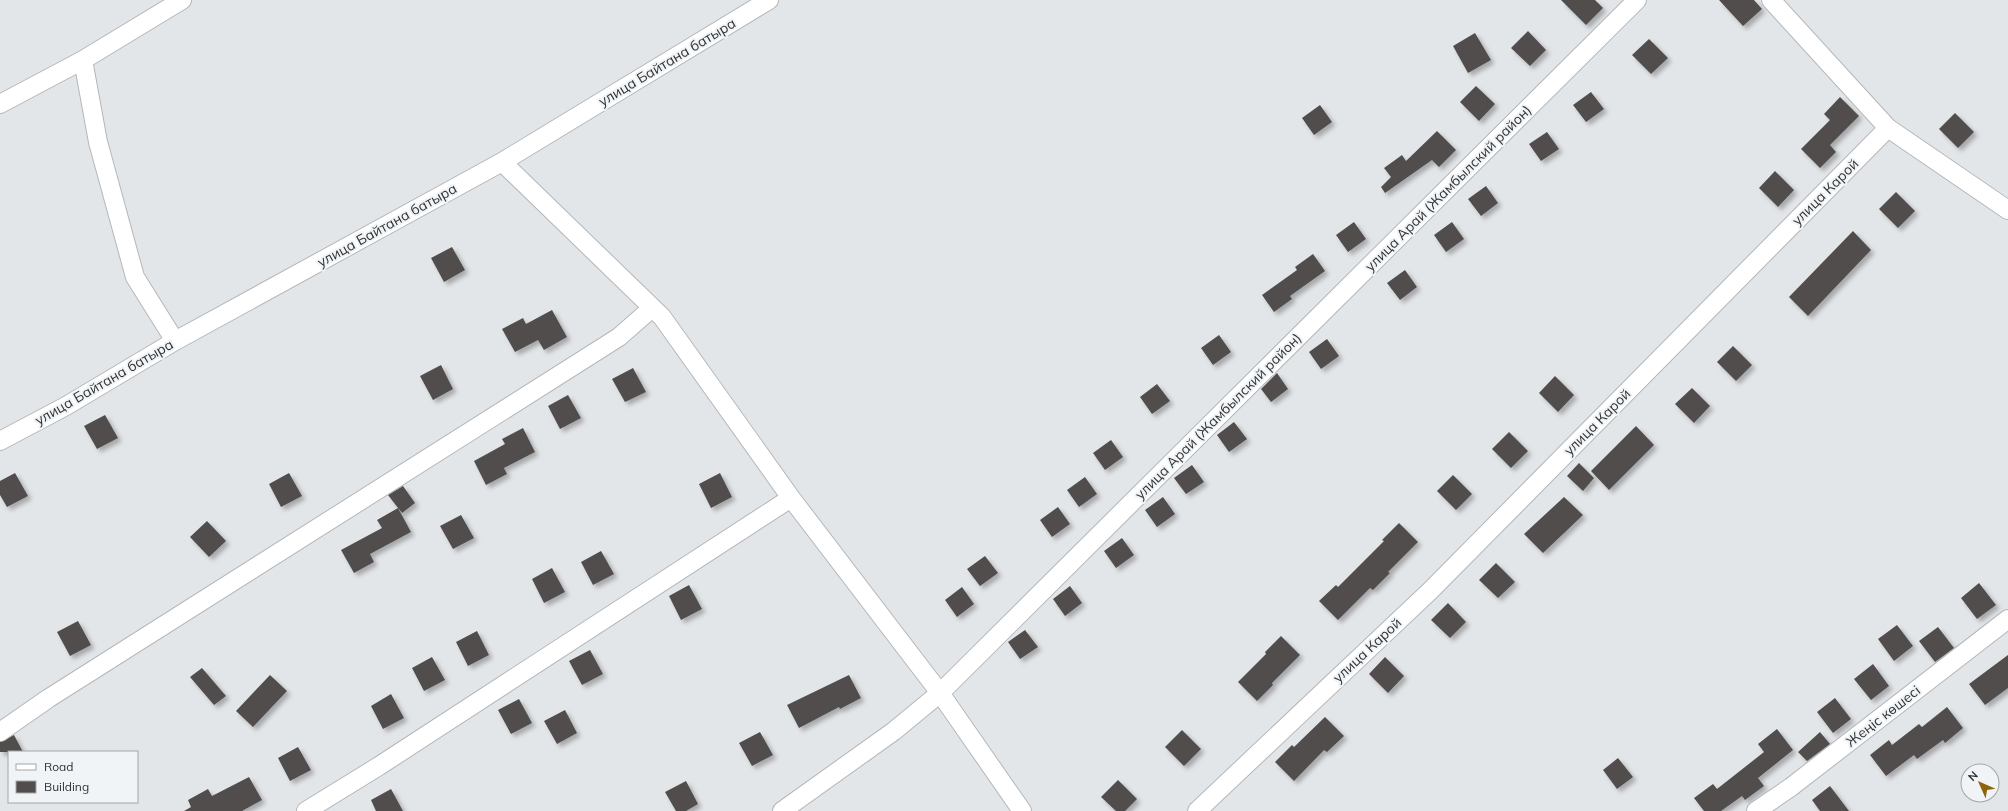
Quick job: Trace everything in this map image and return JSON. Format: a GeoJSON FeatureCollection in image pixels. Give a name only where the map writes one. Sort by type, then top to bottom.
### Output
{"type":"FeatureCollection","features":[{"type":"Feature","properties":{"kind":"street"},"geometry":{"type":"LineString","coordinates":[[0,104],[84,60],[182,0]]}},
{"type":"Feature","properties":{"kind":"street","name":"улица Байтана батыра"},"geometry":{"type":"LineString","coordinates":[[0,441],[66,406],[174,341],[502,162],[769,0]]}},
{"type":"Feature","properties":{"kind":"street","name":"улица Арай (Жамбылский район)"},"geometry":{"type":"LineString","coordinates":[[782,811],[894,731],[940,693],[1637,0]]}},
{"type":"Feature","properties":{"kind":"street"},"geometry":{"type":"LineString","coordinates":[[1771,0],[1888,128],[2008,210]]}},
{"type":"Feature","properties":{"kind":"street"},"geometry":{"type":"LineString","coordinates":[[84,60],[98,142],[135,277],[174,341]]}},
{"type":"Feature","properties":{"kind":"street","name":"улица Карой"},"geometry":{"type":"LineString","coordinates":[[1197,811],[1431,590],[1888,128]]}},
{"type":"Feature","properties":{"kind":"street"},"geometry":{"type":"LineString","coordinates":[[502,162],[662,317],[791,498],[940,693],[1022,811]]}},
{"type":"Feature","properties":{"kind":"street"},"geometry":{"type":"LineString","coordinates":[[0,732],[49,698],[619,336],[652,308]]}},
{"type":"Feature","properties":{"kind":"street"},"geometry":{"type":"LineString","coordinates":[[306,811],[379,766],[791,498]]}},
{"type":"Feature","properties":{"kind":"street","name":"Жеңіс көшесі"},"geometry":{"type":"LineString","coordinates":[[1756,811],[1791,787],[2008,619]]}},
{"type":"Feature","properties":{"kind":"building"},"geometry":{"type":"Polygon","coordinates":[[[1561,0],[1595,0],[1603,8],[1586,25],[1561,0]]]}},
{"type":"Feature","properties":{"kind":"building"},"geometry":{"type":"Polygon","coordinates":[[[1719,0],[1754,0],[1762,9],[1743,26],[1719,0]]]}},
{"type":"Feature","properties":{"kind":"building"},"geometry":{"type":"Polygon","coordinates":[[[1528,31],[1546,50],[1530,66],[1511,48],[1528,31]]]}},
{"type":"Feature","properties":{"kind":"building"},"geometry":{"type":"Polygon","coordinates":[[[1475,33],[1491,60],[1468,73],[1453,46],[1475,33]]]}},
{"type":"Feature","properties":{"kind":"building"},"geometry":{"type":"Polygon","coordinates":[[[1649,39],[1668,58],[1651,74],[1632,55],[1649,39]]]}},
{"type":"Feature","properties":{"kind":"building"},"geometry":{"type":"Polygon","coordinates":[[[1476,86],[1495,104],[1479,121],[1460,102],[1476,86]]]}},
{"type":"Feature","properties":{"kind":"building"},"geometry":{"type":"Polygon","coordinates":[[[1591,92],[1604,109],[1586,122],[1573,105],[1591,92]]]}},
{"type":"Feature","properties":{"kind":"building"},"geometry":{"type":"Polygon","coordinates":[[[1840,97],[1859,116],[1830,145],[1836,152],[1820,168],[1801,149],[1830,120],[1824,114],[1840,97]]]}},
{"type":"Feature","properties":{"kind":"building"},"geometry":{"type":"Polygon","coordinates":[[[1320,105],[1332,122],[1314,135],[1302,118],[1320,105]]]}},
{"type":"Feature","properties":{"kind":"building"},"geometry":{"type":"Polygon","coordinates":[[[1955,113],[1974,132],[1958,148],[1939,129],[1955,113]]]}},
{"type":"Feature","properties":{"kind":"building"},"geometry":{"type":"Polygon","coordinates":[[[1437,131],[1456,150],[1439,167],[1432,160],[1385,193],[1381,187],[1391,177],[1384,168],[1402,155],[1406,161],[1437,131]]]}},
{"type":"Feature","properties":{"kind":"building"},"geometry":{"type":"Polygon","coordinates":[[[1547,132],[1559,149],[1541,161],[1529,144],[1547,132]]]}},
{"type":"Feature","properties":{"kind":"building"},"geometry":{"type":"Polygon","coordinates":[[[1775,171],[1794,190],[1778,207],[1759,188],[1775,171]]]}},
{"type":"Feature","properties":{"kind":"building"},"geometry":{"type":"Polygon","coordinates":[[[1486,186],[1498,203],[1481,216],[1468,199],[1486,186]]]}},
{"type":"Feature","properties":{"kind":"building"},"geometry":{"type":"Polygon","coordinates":[[[1896,192],[1915,211],[1898,228],[1879,209],[1896,192]]]}},
{"type":"Feature","properties":{"kind":"building"},"geometry":{"type":"Polygon","coordinates":[[[1354,222],[1366,239],[1348,252],[1336,235],[1354,222]]]}},
{"type":"Feature","properties":{"kind":"building"},"geometry":{"type":"Polygon","coordinates":[[[1452,222],[1464,239],[1446,252],[1434,235],[1452,222]]]}},
{"type":"Feature","properties":{"kind":"building"},"geometry":{"type":"Polygon","coordinates":[[[1853,231],[1871,250],[1808,316],[1789,297],[1853,231]]]}},
{"type":"Feature","properties":{"kind":"building"},"geometry":{"type":"Polygon","coordinates":[[[452,247],[465,270],[444,282],[431,258],[452,247]]]}},
{"type":"Feature","properties":{"kind":"building"},"geometry":{"type":"Polygon","coordinates":[[[1313,254],[1325,271],[1290,296],[1292,299],[1274,312],[1262,295],[1297,270],[1295,267],[1313,254]]]}},
{"type":"Feature","properties":{"kind":"building"},"geometry":{"type":"Polygon","coordinates":[[[1405,270],[1417,287],[1400,300],[1387,283],[1405,270]]]}},
{"type":"Feature","properties":{"kind":"building"},"geometry":{"type":"Polygon","coordinates":[[[552,310],[567,337],[544,350],[538,340],[515,352],[502,329],[523,318],[526,324],[552,310]]]}},
{"type":"Feature","properties":{"kind":"building"},"geometry":{"type":"Polygon","coordinates":[[[1219,335],[1231,352],[1213,365],[1201,348],[1219,335]]]}},
{"type":"Feature","properties":{"kind":"building"},"geometry":{"type":"Polygon","coordinates":[[[1327,339],[1339,356],[1321,369],[1309,352],[1327,339]]]}},
{"type":"Feature","properties":{"kind":"building"},"geometry":{"type":"Polygon","coordinates":[[[1733,346],[1752,365],[1736,381],[1717,362],[1733,346]]]}},
{"type":"Feature","properties":{"kind":"building"},"geometry":{"type":"Polygon","coordinates":[[[441,365],[453,389],[433,400],[420,376],[441,365]]]}},
{"type":"Feature","properties":{"kind":"building"},"geometry":{"type":"Polygon","coordinates":[[[633,368],[646,392],[625,402],[612,379],[633,368]]]}},
{"type":"Feature","properties":{"kind":"building"},"geometry":{"type":"Polygon","coordinates":[[[1277,373],[1288,389],[1271,402],[1261,389],[1277,373]]]}},
{"type":"Feature","properties":{"kind":"building"},"geometry":{"type":"Polygon","coordinates":[[[1555,376],[1574,395],[1558,412],[1539,393],[1555,376]]]}},
{"type":"Feature","properties":{"kind":"building"},"geometry":{"type":"Polygon","coordinates":[[[1157,384],[1170,401],[1152,414],[1140,397],[1157,384]]]}},
{"type":"Feature","properties":{"kind":"building"},"geometry":{"type":"Polygon","coordinates":[[[1692,388],[1710,406],[1694,423],[1675,404],[1692,388]]]}},
{"type":"Feature","properties":{"kind":"building"},"geometry":{"type":"Polygon","coordinates":[[[568,395],[581,418],[560,429],[548,406],[568,395]]]}},
{"type":"Feature","properties":{"kind":"building"},"geometry":{"type":"Polygon","coordinates":[[[105,415],[118,438],[97,449],[84,426],[105,415]]]}},
{"type":"Feature","properties":{"kind":"building"},"geometry":{"type":"Polygon","coordinates":[[[1234,422],[1247,439],[1229,452],[1217,435],[1234,422]]]}},
{"type":"Feature","properties":{"kind":"building"},"geometry":{"type":"Polygon","coordinates":[[[1636,426],[1654,445],[1609,490],[1591,471],[1636,426]]]}},
{"type":"Feature","properties":{"kind":"building"},"geometry":{"type":"Polygon","coordinates":[[[523,428],[535,452],[504,468],[507,474],[486,485],[474,461],[505,444],[502,439],[523,428]]]}},
{"type":"Feature","properties":{"kind":"building"},"geometry":{"type":"Polygon","coordinates":[[[1509,432],[1528,451],[1511,468],[1492,449],[1509,432]]]}},
{"type":"Feature","properties":{"kind":"building"},"geometry":{"type":"Polygon","coordinates":[[[1111,440],[1123,457],[1105,470],[1093,453],[1111,440]]]}},
{"type":"Feature","properties":{"kind":"building"},"geometry":{"type":"Polygon","coordinates":[[[1579,463],[1594,478],[1583,491],[1567,476],[1579,463]]]}},
{"type":"Feature","properties":{"kind":"building"},"geometry":{"type":"Polygon","coordinates":[[[1192,465],[1204,482],[1186,494],[1174,478],[1192,465]]]}},
{"type":"Feature","properties":{"kind":"building"},"geometry":{"type":"Polygon","coordinates":[[[15,473],[28,496],[7,507],[0,495],[0,481],[15,473]]]}},
{"type":"Feature","properties":{"kind":"building"},"geometry":{"type":"Polygon","coordinates":[[[289,473],[302,496],[281,507],[269,484],[289,473]]]}},
{"type":"Feature","properties":{"kind":"building"},"geometry":{"type":"Polygon","coordinates":[[[720,473],[732,497],[711,508],[699,484],[720,473]]]}},
{"type":"Feature","properties":{"kind":"building"},"geometry":{"type":"Polygon","coordinates":[[[1453,475],[1472,494],[1456,510],[1437,491],[1453,475]]]}},
{"type":"Feature","properties":{"kind":"building"},"geometry":{"type":"Polygon","coordinates":[[[1085,477],[1097,494],[1079,507],[1067,490],[1085,477]]]}},
{"type":"Feature","properties":{"kind":"building"},"geometry":{"type":"Polygon","coordinates":[[[403,486],[415,503],[402,513],[388,495],[403,486]]]}},
{"type":"Feature","properties":{"kind":"building"},"geometry":{"type":"Polygon","coordinates":[[[1163,497],[1175,514],[1157,527],[1145,510],[1163,497]]]}},
{"type":"Feature","properties":{"kind":"building"},"geometry":{"type":"Polygon","coordinates":[[[1564,497],[1583,515],[1543,553],[1524,534],[1564,497]]]}},
{"type":"Feature","properties":{"kind":"building"},"geometry":{"type":"Polygon","coordinates":[[[1058,507],[1070,524],[1052,537],[1040,520],[1058,507]]]}},
{"type":"Feature","properties":{"kind":"building"},"geometry":{"type":"Polygon","coordinates":[[[398,508],[411,532],[370,554],[374,562],[354,573],[341,550],[382,528],[377,520],[398,508]]]}},
{"type":"Feature","properties":{"kind":"building"},"geometry":{"type":"Polygon","coordinates":[[[461,515],[474,538],[453,549],[440,526],[461,515]]]}},
{"type":"Feature","properties":{"kind":"building"},"geometry":{"type":"Polygon","coordinates":[[[207,521],[226,541],[209,557],[190,537],[207,521]]]}},
{"type":"Feature","properties":{"kind":"building"},"geometry":{"type":"Polygon","coordinates":[[[1399,523],[1418,542],[1388,572],[1390,573],[1373,590],[1370,588],[1338,620],[1319,601],[1336,585],[1338,587],[1384,541],[1382,540],[1399,523]]]}},
{"type":"Feature","properties":{"kind":"building"},"geometry":{"type":"Polygon","coordinates":[[[1122,538],[1134,555],[1116,568],[1104,551],[1122,538]]]}},
{"type":"Feature","properties":{"kind":"building"},"geometry":{"type":"Polygon","coordinates":[[[601,551],[614,574],[593,585],[581,562],[601,551]]]}},
{"type":"Feature","properties":{"kind":"building"},"geometry":{"type":"Polygon","coordinates":[[[985,556],[998,573],[980,586],[967,569],[985,556]]]}},
{"type":"Feature","properties":{"kind":"building"},"geometry":{"type":"Polygon","coordinates":[[[1496,563],[1515,582],[1498,598],[1479,580],[1496,563]]]}},
{"type":"Feature","properties":{"kind":"building"},"geometry":{"type":"Polygon","coordinates":[[[552,568],[565,592],[544,603],[532,579],[552,568]]]}},
{"type":"Feature","properties":{"kind":"building"},"geometry":{"type":"Polygon","coordinates":[[[1979,583],[1996,605],[1977,619],[1961,598],[1979,583]]]}},
{"type":"Feature","properties":{"kind":"building"},"geometry":{"type":"Polygon","coordinates":[[[689,585],[702,609],[681,620],[669,596],[689,585]]]}},
{"type":"Feature","properties":{"kind":"building"},"geometry":{"type":"Polygon","coordinates":[[[1070,586],[1082,603],[1065,616],[1053,599],[1070,586]]]}},
{"type":"Feature","properties":{"kind":"building"},"geometry":{"type":"Polygon","coordinates":[[[962,587],[974,604],[957,617],[945,600],[962,587]]]}},
{"type":"Feature","properties":{"kind":"building"},"geometry":{"type":"Polygon","coordinates":[[[1448,603],[1466,622],[1450,638],[1431,620],[1448,603]]]}},
{"type":"Feature","properties":{"kind":"building"},"geometry":{"type":"Polygon","coordinates":[[[78,621],[91,645],[70,656],[57,632],[78,621]]]}},
{"type":"Feature","properties":{"kind":"building"},"geometry":{"type":"Polygon","coordinates":[[[1897,625],[1913,646],[1894,661],[1878,639],[1897,625]]]}},
{"type":"Feature","properties":{"kind":"building"},"geometry":{"type":"Polygon","coordinates":[[[1938,627],[1954,648],[1935,662],[1919,641],[1938,627]]]}},
{"type":"Feature","properties":{"kind":"building"},"geometry":{"type":"Polygon","coordinates":[[[1025,630],[1038,647],[1020,659],[1008,642],[1025,630]]]}},
{"type":"Feature","properties":{"kind":"building"},"geometry":{"type":"Polygon","coordinates":[[[477,631],[489,655],[468,666],[456,642],[477,631]]]}},
{"type":"Feature","properties":{"kind":"building"},"geometry":{"type":"Polygon","coordinates":[[[1281,636],[1300,655],[1272,683],[1273,685],[1257,701],[1238,682],[1266,654],[1265,652],[1281,636]]]}},
{"type":"Feature","properties":{"kind":"building"},"geometry":{"type":"Polygon","coordinates":[[[590,650],[603,674],[582,685],[569,661],[590,650]]]}},
{"type":"Feature","properties":{"kind":"building"},"geometry":{"type":"Polygon","coordinates":[[[2008,655],[2008,688],[1985,705],[1969,684],[2008,655]]]}},
{"type":"Feature","properties":{"kind":"building"},"geometry":{"type":"Polygon","coordinates":[[[432,657],[445,680],[424,691],[412,668],[432,657]]]}},
{"type":"Feature","properties":{"kind":"building"},"geometry":{"type":"Polygon","coordinates":[[[1385,657],[1404,676],[1388,693],[1369,674],[1385,657]]]}},
{"type":"Feature","properties":{"kind":"building"},"geometry":{"type":"Polygon","coordinates":[[[1873,664],[1889,686],[1871,700],[1854,679],[1873,664]]]}},
{"type":"Feature","properties":{"kind":"building"},"geometry":{"type":"Polygon","coordinates":[[[202,668],[226,696],[214,705],[190,677],[202,668]]]}},
{"type":"Feature","properties":{"kind":"building"},"geometry":{"type":"Polygon","coordinates":[[[270,675],[287,691],[253,727],[236,711],[270,675]]]}},
{"type":"Feature","properties":{"kind":"building"},"geometry":{"type":"Polygon","coordinates":[[[849,675],[861,698],[840,709],[839,707],[799,728],[787,705],[849,675]]]}},
{"type":"Feature","properties":{"kind":"building"},"geometry":{"type":"Polygon","coordinates":[[[391,694],[404,718],[383,729],[371,706],[391,694]]]}},
{"type":"Feature","properties":{"kind":"building"},"geometry":{"type":"Polygon","coordinates":[[[1835,698],[1851,719],[1833,733],[1817,712],[1835,698]]]}},
{"type":"Feature","properties":{"kind":"building"},"geometry":{"type":"Polygon","coordinates":[[[519,699],[532,723],[511,734],[498,710],[519,699]]]}},
{"type":"Feature","properties":{"kind":"building"},"geometry":{"type":"Polygon","coordinates":[[[1947,707],[1963,728],[1945,743],[1943,740],[1917,759],[1914,755],[1886,776],[1870,755],[1889,740],[1892,745],[1919,724],[1922,727],[1947,707]]]}},
{"type":"Feature","properties":{"kind":"building"},"geometry":{"type":"Polygon","coordinates":[[[565,710],[577,733],[557,744],[544,721],[565,710]]]}},
{"type":"Feature","properties":{"kind":"building"},"geometry":{"type":"Polygon","coordinates":[[[1325,717],[1344,736],[1327,752],[1324,750],[1294,781],[1275,762],[1292,745],[1294,747],[1325,717]]]}},
{"type":"Feature","properties":{"kind":"building"},"geometry":{"type":"Polygon","coordinates":[[[1777,729],[1793,750],[1758,778],[1764,786],[1745,800],[1742,796],[1721,811],[1704,811],[1694,798],[1713,784],[1717,789],[1764,752],[1758,744],[1777,729]]]}},
{"type":"Feature","properties":{"kind":"building"},"geometry":{"type":"Polygon","coordinates":[[[1182,730],[1201,749],[1184,766],[1165,747],[1182,730]]]}},
{"type":"Feature","properties":{"kind":"building"},"geometry":{"type":"Polygon","coordinates":[[[760,732],[773,755],[752,766],[739,743],[760,732]]]}},
{"type":"Feature","properties":{"kind":"building"},"geometry":{"type":"Polygon","coordinates":[[[1820,732],[1830,744],[1807,761],[1798,752],[1820,732]]]}},
{"type":"Feature","properties":{"kind":"building"},"geometry":{"type":"Polygon","coordinates":[[[14,735],[22,751],[0,752],[0,742],[14,735]]]}},
{"type":"Feature","properties":{"kind":"building"},"geometry":{"type":"Polygon","coordinates":[[[298,747],[311,770],[290,781],[278,758],[298,747]]]}},
{"type":"Feature","properties":{"kind":"building"},"geometry":{"type":"Polygon","coordinates":[[[1618,758],[1633,777],[1617,789],[1603,770],[1618,758]]]}},
{"type":"Feature","properties":{"kind":"building"},"geometry":{"type":"Polygon","coordinates":[[[249,777],[262,800],[242,811],[184,811],[191,807],[188,800],[208,789],[212,796],[249,777]]]}},
{"type":"Feature","properties":{"kind":"building"},"geometry":{"type":"Polygon","coordinates":[[[1118,780],[1137,799],[1125,811],[1116,811],[1101,797],[1118,780]]]}},
{"type":"Feature","properties":{"kind":"building"},"geometry":{"type":"Polygon","coordinates":[[[686,781],[698,804],[686,811],[676,811],[665,792],[686,781]]]}},
{"type":"Feature","properties":{"kind":"building"},"geometry":{"type":"Polygon","coordinates":[[[1830,786],[1849,811],[1820,811],[1812,800],[1830,786]]]}},
{"type":"Feature","properties":{"kind":"building"},"geometry":{"type":"Polygon","coordinates":[[[391,789],[403,811],[376,811],[371,800],[391,789]]]}}]}
